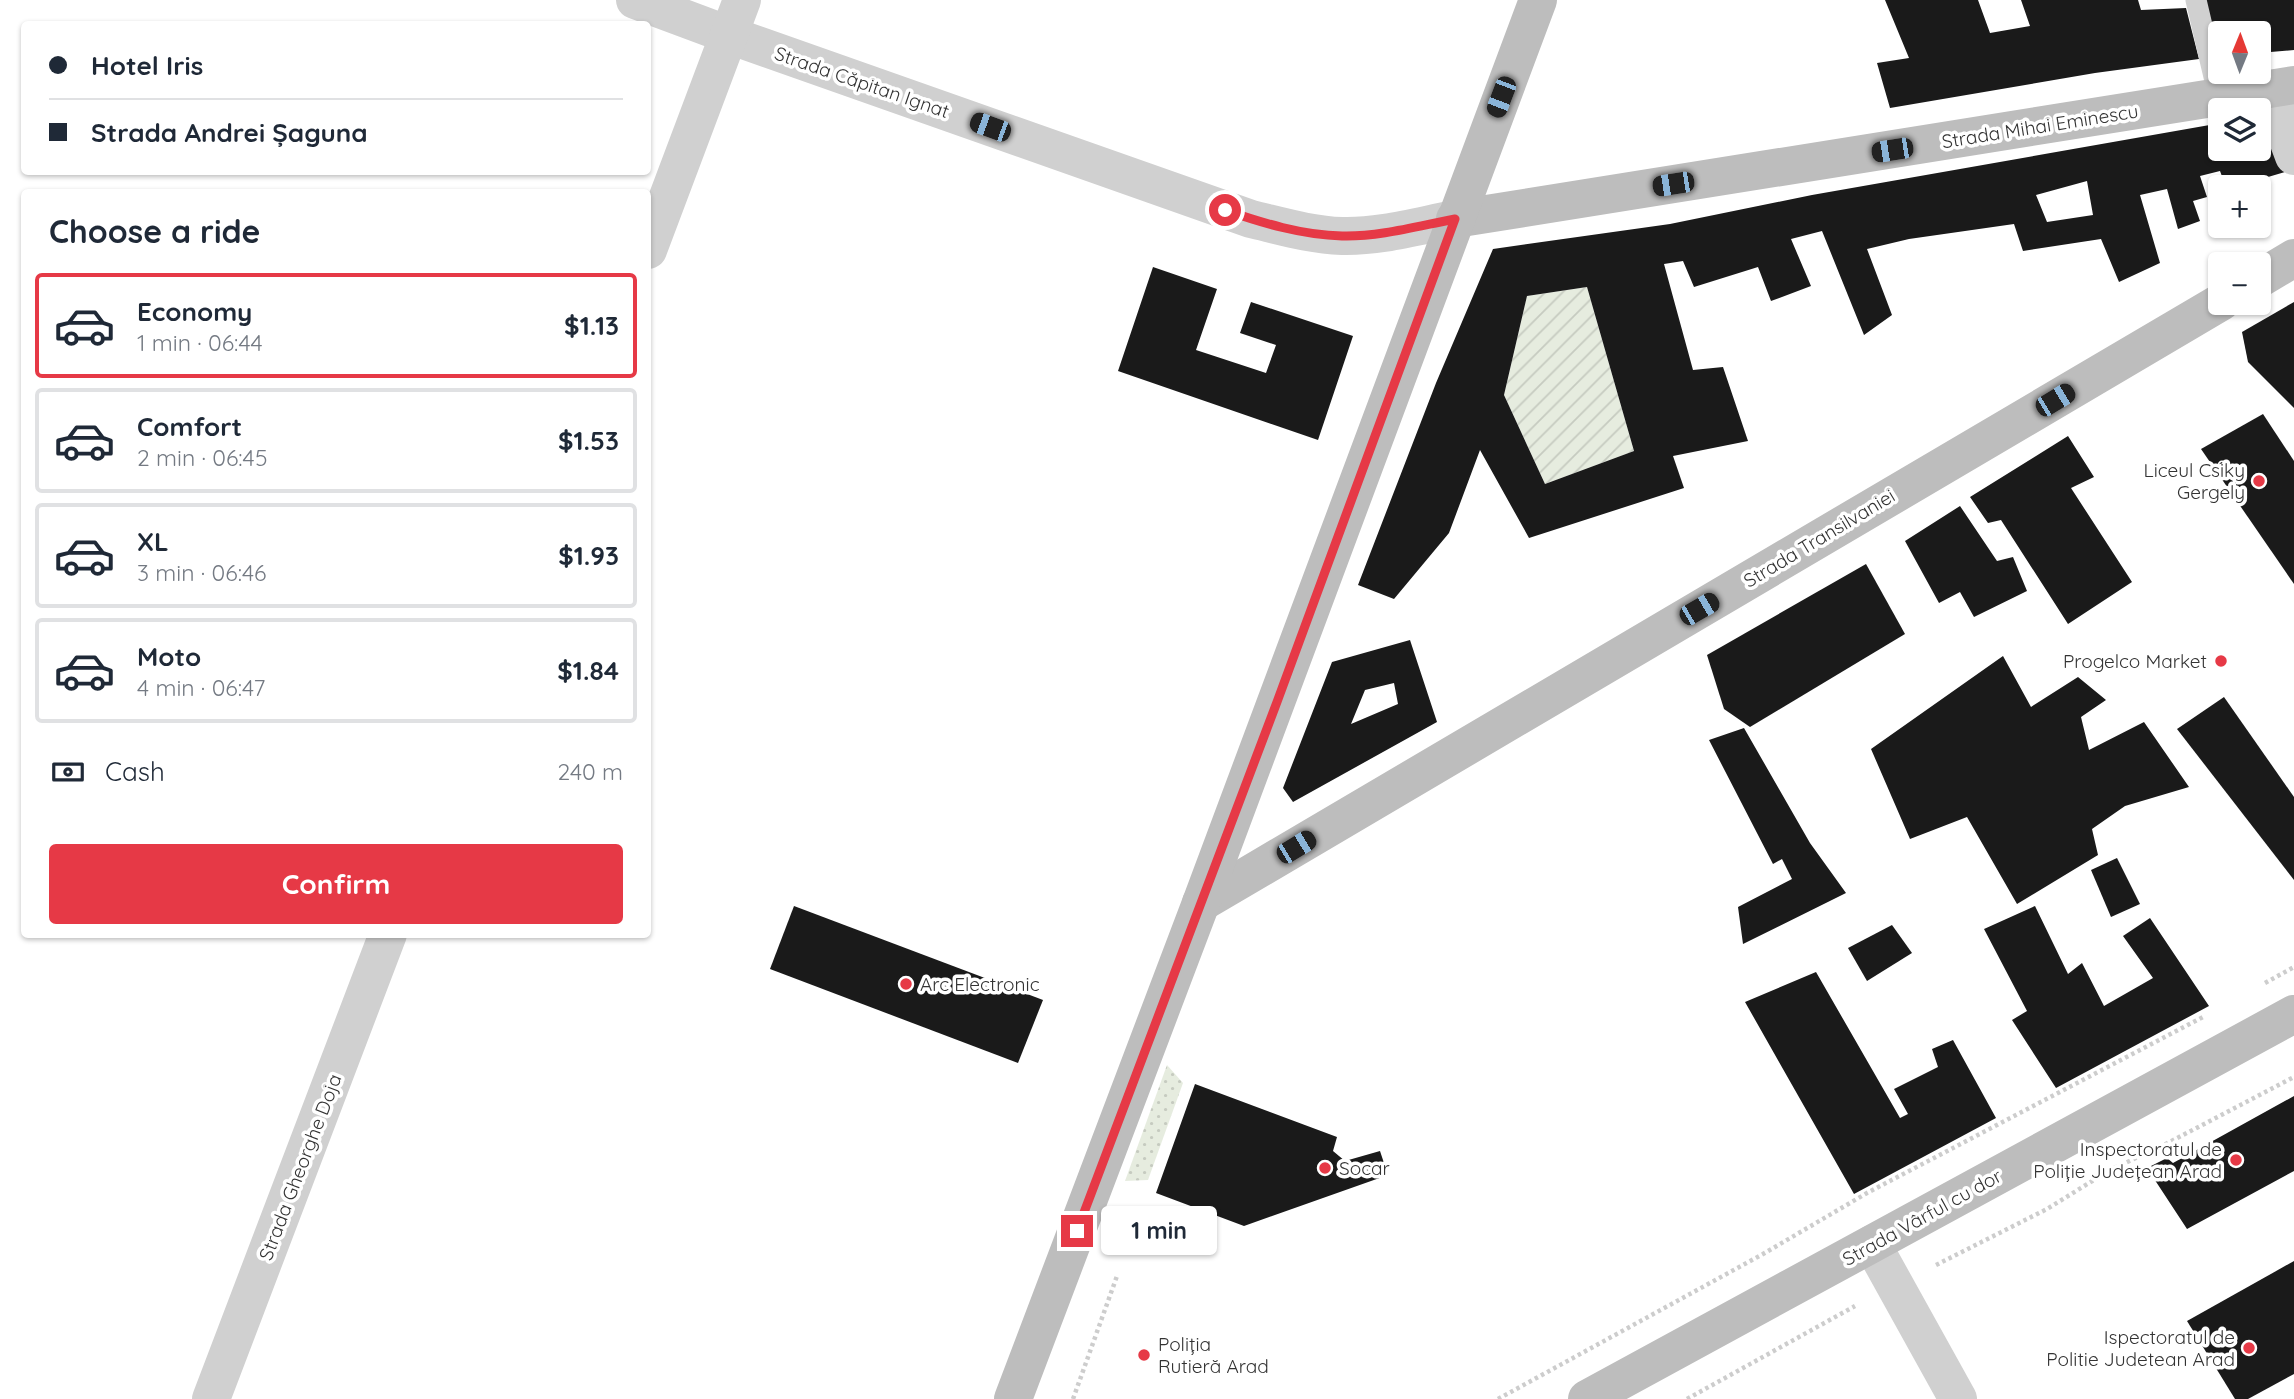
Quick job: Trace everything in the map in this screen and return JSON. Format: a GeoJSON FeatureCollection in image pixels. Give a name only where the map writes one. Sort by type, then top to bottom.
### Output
{"type":"FeatureCollection","features":[{"type":"Feature","properties":{"kind":"street","name":"Strada Căpitan Ignat"},"geometry":{"type":"LineString","coordinates":[[635,0],[1251,219],[1302,231],[1343,236],[1388,232],[1455,219]]}},
{"type":"Feature","properties":{"kind":"street"},"geometry":{"type":"LineString","coordinates":[[651,242],[742,0]]}},
{"type":"Feature","properties":{"kind":"street"},"geometry":{"type":"LineString","coordinates":[[1013,1399],[1538,0]]}},
{"type":"Feature","properties":{"kind":"street"},"geometry":{"type":"LineString","coordinates":[[2282,87],[2294,156]]}},
{"type":"Feature","properties":{"kind":"street","name":"Strada Mihai Eminescu"},"geometry":{"type":"LineString","coordinates":[[2219,98],[2282,87]]}},
{"type":"Feature","properties":{"kind":"street","name":"Strada Mihai Eminescu"},"geometry":{"type":"LineString","coordinates":[[1455,219],[2208,100]]}},
{"type":"Feature","properties":{"kind":"street"},"geometry":{"type":"LineString","coordinates":[[2271,272],[2294,258]]}},
{"type":"Feature","properties":{"kind":"street","name":"Strada Transilvaniei"},"geometry":{"type":"LineString","coordinates":[[1201,903],[2208,310]]}},
{"type":"Feature","properties":{"kind":"street","name":"Strada Gheorghe Doja"},"geometry":{"type":"LineString","coordinates":[[211,1399],[386,938]]}},
{"type":"Feature","properties":{"kind":"street","name":"Strada Vârful cu dor"},"geometry":{"type":"LineString","coordinates":[[1587,1399],[2294,1014]]}},
{"type":"Feature","properties":{"kind":"street"},"geometry":{"type":"LineString","coordinates":[[1872,1244],[1958,1399]]}},
{"type":"Feature","properties":{"kind":"lane"},"geometry":{"type":"LineString","coordinates":[[2196,0],[2219,98]]}},
{"type":"Feature","properties":{"kind":"path"},"geometry":{"type":"LineString","coordinates":[[2259,987],[2294,967]]}},
{"type":"Feature","properties":{"kind":"path"},"geometry":{"type":"LineString","coordinates":[[1498,1399],[1763,1254],[1867,1193],[2206,1015]]}},
{"type":"Feature","properties":{"kind":"path"},"geometry":{"type":"LineString","coordinates":[[1936,1265],[2047,1209],[2110,1170],[2294,1077]]}},
{"type":"Feature","properties":{"kind":"path"},"geometry":{"type":"LineString","coordinates":[[1073,1399],[1117,1276]]}},
{"type":"Feature","properties":{"kind":"path"},"geometry":{"type":"LineString","coordinates":[[1687,1399],[1855,1306]]}},
{"type":"Feature","properties":{"kind":"shaded area"},"geometry":{"type":"Polygon","coordinates":[[[1587,287],[1634,451],[1545,484],[1504,395],[1527,296],[1587,287]]]}},
{"type":"Feature","properties":{"kind":"shaded area"},"geometry":{"type":"Polygon","coordinates":[[[1167,1065],[1183,1083],[1148,1180],[1125,1181],[1167,1065]]]}},
{"type":"Feature","properties":{"kind":"building"},"geometry":{"type":"Polygon","coordinates":[[[1885,0],[1978,0],[1990,33],[2030,26],[2021,0],[2138,0],[2141,10],[2186,8],[2199,59],[2095,73],[1890,108],[1877,63],[1909,58],[1885,0]]]}},
{"type":"Feature","properties":{"kind":"building"},"geometry":{"type":"Polygon","coordinates":[[[2205,0],[2294,0],[2294,50],[2272,52],[2272,21],[2210,21],[2205,0]]]}},
{"type":"Feature","properties":{"kind":"building"},"geometry":{"type":"Polygon","coordinates":[[[2208,125],[2208,161],[2271,161],[2271,142],[2285,172],[2271,176],[2222,175],[2220,171],[2200,176],[2207,197],[2193,201],[2200,221],[2178,229],[2167,189],[2140,195],[2160,263],[2119,282],[2101,239],[2023,251],[2014,224],[1909,239],[1867,249],[1892,315],[1864,335],[1822,231],[1791,239],[1811,286],[1771,301],[1758,267],[1694,287],[1683,261],[1664,264],[1693,370],[1723,367],[1748,441],[1673,456],[1684,488],[1529,538],[1480,450],[1449,533],[1394,599],[1358,585],[1436,383],[1493,249],[1670,224],[1812,195],[2208,125]],[[2087,181],[2036,195],[2047,222],[2093,215],[2087,181]],[[1587,287],[1527,296],[1504,395],[1545,484],[1634,451],[1587,287]]]}},
{"type":"Feature","properties":{"kind":"building"},"geometry":{"type":"Polygon","coordinates":[[[1153,267],[1217,289],[1196,350],[1266,373],[1276,345],[1240,333],[1251,302],[1353,336],[1318,440],[1118,371],[1153,267]]]}},
{"type":"Feature","properties":{"kind":"building"},"geometry":{"type":"Polygon","coordinates":[[[2294,302],[2294,408],[2248,362],[2242,332],[2294,302]]]}},
{"type":"Feature","properties":{"kind":"building","name":"Liceul Csiky Gergely"},"geometry":{"type":"Polygon","coordinates":[[[2263,414],[2294,461],[2294,584],[2201,449],[2263,414]]]}},
{"type":"Feature","properties":{"kind":"building"},"geometry":{"type":"Polygon","coordinates":[[[2068,436],[2094,477],[2071,488],[2132,582],[2068,624],[2001,520],[1988,523],[1970,497],[2068,436]]]}},
{"type":"Feature","properties":{"kind":"building"},"geometry":{"type":"Polygon","coordinates":[[[1960,506],[1997,561],[2013,557],[2027,591],[1974,617],[1960,592],[1939,603],[1905,541],[1960,506]]]}},
{"type":"Feature","properties":{"kind":"building"},"geometry":{"type":"Polygon","coordinates":[[[1866,564],[1905,634],[1750,727],[1724,709],[1707,655],[1866,564]]]}},
{"type":"Feature","properties":{"kind":"building"},"geometry":{"type":"Polygon","coordinates":[[[1410,640],[1437,722],[1293,802],[1283,788],[1332,662],[1410,640]],[[1394,683],[1365,690],[1351,724],[1398,704],[1394,683]]]}},
{"type":"Feature","properties":{"kind":"building"},"geometry":{"type":"Polygon","coordinates":[[[2003,656],[2031,707],[2078,677],[2106,700],[2081,717],[2089,750],[2144,722],[2189,787],[2125,806],[2092,829],[2098,855],[2017,904],[1967,817],[1910,839],[1871,749],[2003,656]]]}},
{"type":"Feature","properties":{"kind":"building"},"geometry":{"type":"Polygon","coordinates":[[[2224,697],[2294,797],[2294,880],[2177,729],[2224,697]]]}},
{"type":"Feature","properties":{"kind":"building"},"geometry":{"type":"Polygon","coordinates":[[[1744,728],[1810,843],[1846,893],[1743,944],[1738,907],[1792,879],[1782,859],[1773,864],[1709,740],[1744,728]]]}},
{"type":"Feature","properties":{"kind":"building"},"geometry":{"type":"Polygon","coordinates":[[[2117,858],[2140,904],[2111,917],[2091,870],[2117,858]]]}},
{"type":"Feature","properties":{"kind":"building","name":"Arc Electronic"},"geometry":{"type":"Polygon","coordinates":[[[794,906],[1043,1000],[1018,1063],[770,969],[794,906]]]}},
{"type":"Feature","properties":{"kind":"building"},"geometry":{"type":"Polygon","coordinates":[[[2035,906],[2068,974],[2082,963],[2104,1006],[2153,978],[2123,936],[2150,918],[2209,1006],[2056,1088],[2012,1020],[2027,1011],[1984,929],[2035,906]]]}},
{"type":"Feature","properties":{"kind":"building"},"geometry":{"type":"Polygon","coordinates":[[[1892,925],[1912,953],[1867,981],[1848,948],[1892,925]]]}},
{"type":"Feature","properties":{"kind":"building"},"geometry":{"type":"Polygon","coordinates":[[[1816,972],[1900,1118],[1908,1114],[1894,1089],[1938,1067],[1932,1049],[1953,1040],[1996,1118],[1854,1194],[1745,1002],[1816,972]]]}},
{"type":"Feature","properties":{"kind":"building"},"geometry":{"type":"Polygon","coordinates":[[[1195,1084],[1337,1137],[1333,1151],[1345,1161],[1380,1151],[1388,1175],[1244,1226],[1156,1193],[1195,1084]]]}},
{"type":"Feature","properties":{"kind":"building","name":"Inspectoratul de Poliție Județean Arad"},"geometry":{"type":"Polygon","coordinates":[[[2294,1096],[2294,1171],[2187,1229],[2147,1168],[2167,1158],[2173,1163],[2294,1096]]]}},
{"type":"Feature","properties":{"kind":"building","name":"Ispectoratul de Politie Judetean Arad"},"geometry":{"type":"Polygon","coordinates":[[[2294,1261],[2294,1374],[2248,1399],[2235,1399],[2187,1321],[2294,1261]]]}},
{"type":"Feature","properties":{"kind":"place","name":"Liceul Csiky Gergely"},"geometry":{"type":"Point","coordinates":[2259,481]}},
{"type":"Feature","properties":{"kind":"place","name":"Progelco Market"},"geometry":{"type":"Point","coordinates":[2221,661]}},
{"type":"Feature","properties":{"kind":"place","name":"Arc Electronic"},"geometry":{"type":"Point","coordinates":[906,984]}},
{"type":"Feature","properties":{"kind":"place","name":"Inspectoratul de Poliție Județean Arad"},"geometry":{"type":"Point","coordinates":[2236,1160]}},
{"type":"Feature","properties":{"kind":"place","name":"Socar"},"geometry":{"type":"Point","coordinates":[1325,1168]}},
{"type":"Feature","properties":{"kind":"place","name":"Ispectoratul de Politie Judetean Arad"},"geometry":{"type":"Point","coordinates":[2249,1348]}},
{"type":"Feature","properties":{"kind":"place","name":"Poliția Rutieră Arad"},"geometry":{"type":"Point","coordinates":[1144,1355]}},
{"type":"Feature","properties":{"kind":"route"},"geometry":{"type":"LineString","coordinates":[[1077,1231],[1277,702],[1455,219],[1388,232],[1343,236],[1302,231],[1225,210]]}}]}
